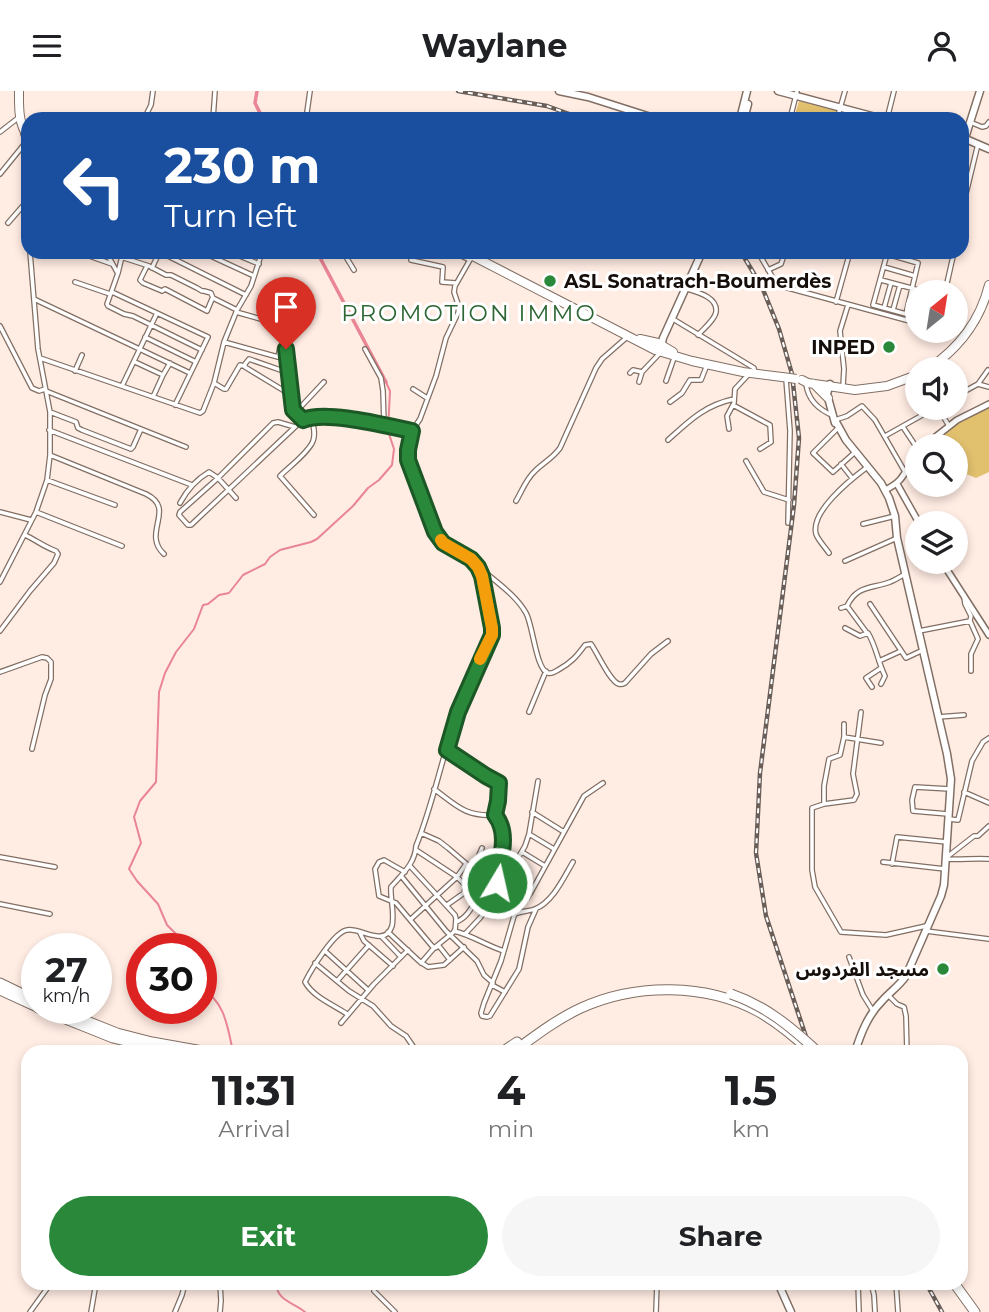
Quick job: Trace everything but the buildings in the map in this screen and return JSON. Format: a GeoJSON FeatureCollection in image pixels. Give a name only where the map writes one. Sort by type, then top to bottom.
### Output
{"type":"FeatureCollection","features":[{"type":"Feature","properties":{"kind":"highway"},"geometry":{"type":"LineString","coordinates":[[0,983],[21,993]]}},
{"type":"Feature","properties":{"kind":"highway"},"geometry":{"type":"LineString","coordinates":[[512,1045],[563,1011],[592,998],[640,986],[671,984],[699,987],[757,1005],[774,1015],[810,1045]]}},
{"type":"Feature","properties":{"kind":"highway"},"geometry":{"type":"LineString","coordinates":[[0,990],[21,1000]]}},
{"type":"Feature","properties":{"kind":"highway"},"geometry":{"type":"LineString","coordinates":[[523,1045],[569,1014],[600,1000],[648,990],[677,990],[731,997],[772,1020],[802,1045]]}},
{"type":"Feature","properties":{"kind":"highway"},"geometry":{"type":"LineString","coordinates":[[78,1024],[113,1038],[142,1045]]}},
{"type":"Feature","properties":{"kind":"highway"},"geometry":{"type":"LineString","coordinates":[[92,1024],[169,1045]]}},
{"type":"Feature","properties":{"kind":"highway"},"geometry":{"type":"LineString","coordinates":[[959,1290],[975,1312]]}},
{"type":"Feature","properties":{"kind":"highway"},"geometry":{"type":"LineString","coordinates":[[964,1290],[980,1312]]}},
{"type":"Feature","properties":{"kind":"main road"},"geometry":{"type":"LineString","coordinates":[[20,116],[21,91]]}},
{"type":"Feature","properties":{"kind":"main road"},"geometry":{"type":"LineString","coordinates":[[21,91],[23,112]]}},
{"type":"Feature","properties":{"kind":"main road"},"geometry":{"type":"LineString","coordinates":[[559,91],[635,112]]}},
{"type":"Feature","properties":{"kind":"main road"},"geometry":{"type":"LineString","coordinates":[[744,112],[749,91]]}},
{"type":"Feature","properties":{"kind":"main road"},"geometry":{"type":"LineString","coordinates":[[778,91],[796,93],[852,112]]}},
{"type":"Feature","properties":{"kind":"main road"},"geometry":{"type":"LineString","coordinates":[[969,126],[978,91]]}},
{"type":"Feature","properties":{"kind":"main road"},"geometry":{"type":"LineString","coordinates":[[969,138],[989,147]]}},
{"type":"Feature","properties":{"kind":"main road"},"geometry":{"type":"LineString","coordinates":[[969,139],[989,147]]}},
{"type":"Feature","properties":{"kind":"main road"},"geometry":{"type":"LineString","coordinates":[[480,259],[628,337],[675,356],[799,380],[833,391],[890,385],[905,379]]}},
{"type":"Feature","properties":{"kind":"main road"},"geometry":{"type":"LineString","coordinates":[[481,259],[657,348],[705,363]]}},
{"type":"Feature","properties":{"kind":"main road"},"geometry":{"type":"LineString","coordinates":[[657,348],[697,259]]}},
{"type":"Feature","properties":{"kind":"main road"},"geometry":{"type":"LineString","coordinates":[[657,348],[697,259]]}},
{"type":"Feature","properties":{"kind":"main road"},"geometry":{"type":"LineString","coordinates":[[945,357],[966,335],[981,310],[989,285]]}},
{"type":"Feature","properties":{"kind":"main road"},"geometry":{"type":"LineString","coordinates":[[799,380],[833,391]]}},
{"type":"Feature","properties":{"kind":"main road"},"geometry":{"type":"LineString","coordinates":[[833,391],[835,422],[843,440],[883,488]]}},
{"type":"Feature","properties":{"kind":"main road"},"geometry":{"type":"LineString","coordinates":[[835,422],[846,440],[878,478],[895,516],[897,538],[951,779],[941,896],[906,976],[873,1011],[857,1045]]}},
{"type":"Feature","properties":{"kind":"main road"},"geometry":{"type":"LineString","coordinates":[[781,1290],[791,1312]]}},
{"type":"Feature","properties":{"kind":"street"},"geometry":{"type":"LineString","coordinates":[[148,112],[153,91]]}},
{"type":"Feature","properties":{"kind":"street"},"geometry":{"type":"LineString","coordinates":[[214,112],[215,91]]}},
{"type":"Feature","properties":{"kind":"street"},"geometry":{"type":"LineString","coordinates":[[307,112],[310,91]]}},
{"type":"Feature","properties":{"kind":"street"},"geometry":{"type":"LineString","coordinates":[[839,112],[845,91]]}},
{"type":"Feature","properties":{"kind":"street"},"geometry":{"type":"LineString","coordinates":[[887,112],[894,91]]}},
{"type":"Feature","properties":{"kind":"street"},"geometry":{"type":"LineString","coordinates":[[792,112],[796,93]]}},
{"type":"Feature","properties":{"kind":"street"},"geometry":{"type":"LineString","coordinates":[[0,132],[20,116]]}},
{"type":"Feature","properties":{"kind":"street"},"geometry":{"type":"LineString","coordinates":[[970,122],[982,127],[989,122]]}},
{"type":"Feature","properties":{"kind":"street"},"geometry":{"type":"LineString","coordinates":[[0,173],[21,142]]}},
{"type":"Feature","properties":{"kind":"street"},"geometry":{"type":"LineString","coordinates":[[969,181],[978,144]]}},
{"type":"Feature","properties":{"kind":"street"},"geometry":{"type":"LineString","coordinates":[[8,223],[21,208]]}},
{"type":"Feature","properties":{"kind":"street"},"geometry":{"type":"LineString","coordinates":[[0,582],[36,512],[47,480],[50,455],[50,412],[40,358],[30,259]]}},
{"type":"Feature","properties":{"kind":"street"},"geometry":{"type":"LineString","coordinates":[[98,259],[112,264]]}},
{"type":"Feature","properties":{"kind":"street"},"geometry":{"type":"LineString","coordinates":[[110,259],[117,273]]}},
{"type":"Feature","properties":{"kind":"street"},"geometry":{"type":"LineString","coordinates":[[121,259],[108,306],[202,350]]}},
{"type":"Feature","properties":{"kind":"street"},"geometry":{"type":"LineString","coordinates":[[131,259],[213,294],[213,298],[237,311],[275,323],[283,321],[295,413],[303,420]]}},
{"type":"Feature","properties":{"kind":"street"},"geometry":{"type":"LineString","coordinates":[[155,259],[140,280],[143,283],[162,291],[164,289],[206,311],[213,298]]}},
{"type":"Feature","properties":{"kind":"street"},"geometry":{"type":"LineString","coordinates":[[174,259],[246,295]]}},
{"type":"Feature","properties":{"kind":"street"},"geometry":{"type":"LineString","coordinates":[[217,259],[255,277]]}},
{"type":"Feature","properties":{"kind":"street"},"geometry":{"type":"LineString","coordinates":[[247,259],[259,264]]}},
{"type":"Feature","properties":{"kind":"street"},"geometry":{"type":"LineString","coordinates":[[40,358],[200,413],[214,383],[224,342],[255,277],[260,259]]}},
{"type":"Feature","properties":{"kind":"street"},"geometry":{"type":"LineString","coordinates":[[347,259],[354,270]]}},
{"type":"Feature","properties":{"kind":"street"},"geometry":{"type":"LineString","coordinates":[[468,259],[454,292],[458,313],[446,338],[436,376],[412,431],[408,450],[408,460],[435,532],[443,543],[471,559],[517,601],[527,614],[541,666],[546,671],[552,673],[565,666],[575,659],[585,645],[591,644],[611,677],[616,683],[622,684],[668,641]]}},
{"type":"Feature","properties":{"kind":"street"},"geometry":{"type":"LineString","coordinates":[[762,259],[777,285],[905,320]]}},
{"type":"Feature","properties":{"kind":"street"},"geometry":{"type":"LineString","coordinates":[[768,270],[781,264],[783,259]]}},
{"type":"Feature","properties":{"kind":"street"},"geometry":{"type":"LineString","coordinates":[[836,302],[848,259]]}},
{"type":"Feature","properties":{"kind":"street"},"geometry":{"type":"LineString","coordinates":[[886,259],[873,305],[905,314]]}},
{"type":"Feature","properties":{"kind":"street"},"geometry":{"type":"LineString","coordinates":[[904,259],[918,263],[914,280]]}},
{"type":"Feature","properties":{"kind":"street"},"geometry":{"type":"LineString","coordinates":[[948,280],[952,259]]}},
{"type":"Feature","properties":{"kind":"street"},"geometry":{"type":"LineString","coordinates":[[411,260],[443,267],[442,282],[456,283]]}},
{"type":"Feature","properties":{"kind":"street"},"geometry":{"type":"LineString","coordinates":[[884,267],[915,276]]}},
{"type":"Feature","properties":{"kind":"street"},"geometry":{"type":"LineString","coordinates":[[880,280],[905,286]]}},
{"type":"Feature","properties":{"kind":"street"},"geometry":{"type":"LineString","coordinates":[[75,282],[111,293],[208,337],[175,405]]}},
{"type":"Feature","properties":{"kind":"street"},"geometry":{"type":"LineString","coordinates":[[884,308],[891,283]]}},
{"type":"Feature","properties":{"kind":"street"},"geometry":{"type":"LineString","coordinates":[[893,311],[900,285]]}},
{"type":"Feature","properties":{"kind":"street"},"geometry":{"type":"LineString","coordinates":[[685,288],[706,295],[716,311],[715,316],[698,335]]}},
{"type":"Feature","properties":{"kind":"street"},"geometry":{"type":"LineString","coordinates":[[33,299],[190,373]]}},
{"type":"Feature","properties":{"kind":"street"},"geometry":{"type":"LineString","coordinates":[[833,391],[844,369],[840,331],[848,305]]}},
{"type":"Feature","properties":{"kind":"street"},"geometry":{"type":"LineString","coordinates":[[122,386],[157,313]]}},
{"type":"Feature","properties":{"kind":"street"},"geometry":{"type":"LineString","coordinates":[[671,318],[754,368],[735,389],[727,416],[729,429]]}},
{"type":"Feature","properties":{"kind":"street"},"geometry":{"type":"LineString","coordinates":[[0,326],[32,388],[46,390],[186,447]]}},
{"type":"Feature","properties":{"kind":"street"},"geometry":{"type":"LineString","coordinates":[[145,337],[196,362]]}},
{"type":"Feature","properties":{"kind":"street"},"geometry":{"type":"LineString","coordinates":[[516,501],[535,471],[555,456],[560,448],[602,359],[628,337]]}},
{"type":"Feature","properties":{"kind":"street"},"geometry":{"type":"LineString","coordinates":[[224,342],[278,357],[280,347],[286,349]]}},
{"type":"Feature","properties":{"kind":"street"},"geometry":{"type":"LineString","coordinates":[[639,381],[657,348]]}},
{"type":"Feature","properties":{"kind":"street"},"geometry":{"type":"LineString","coordinates":[[365,349],[381,378],[384,424]]}},
{"type":"Feature","properties":{"kind":"street"},"geometry":{"type":"LineString","coordinates":[[75,371],[82,355]]}},
{"type":"Feature","properties":{"kind":"street"},"geometry":{"type":"LineString","coordinates":[[666,381],[675,356]]}},
{"type":"Feature","properties":{"kind":"street"},"geometry":{"type":"LineString","coordinates":[[244,366],[249,359],[289,373]]}},
{"type":"Feature","properties":{"kind":"street"},"geometry":{"type":"LineString","coordinates":[[135,362],[163,375]]}},
{"type":"Feature","properties":{"kind":"street"},"geometry":{"type":"LineString","coordinates":[[153,397],[170,363]]}},
{"type":"Feature","properties":{"kind":"street"},"geometry":{"type":"LineString","coordinates":[[670,402],[682,393],[690,380],[701,380],[705,363]]}},
{"type":"Feature","properties":{"kind":"street"},"geometry":{"type":"LineString","coordinates":[[214,383],[226,389],[240,365],[293,395]]}},
{"type":"Feature","properties":{"kind":"street"},"geometry":{"type":"LineString","coordinates":[[630,373],[634,370],[642,372]]}},
{"type":"Feature","properties":{"kind":"street"},"geometry":{"type":"LineString","coordinates":[[968,389],[978,384],[988,370]]}},
{"type":"Feature","properties":{"kind":"street"},"geometry":{"type":"LineString","coordinates":[[799,380],[811,399],[835,422]]}},
{"type":"Feature","properties":{"kind":"street"},"geometry":{"type":"LineString","coordinates":[[788,523],[790,431],[799,380]]}},
{"type":"Feature","properties":{"kind":"street"},"geometry":{"type":"LineString","coordinates":[[295,413],[324,381]]}},
{"type":"Feature","properties":{"kind":"street"},"geometry":{"type":"LineString","coordinates":[[978,384],[989,387]]}},
{"type":"Feature","properties":{"kind":"street"},"geometry":{"type":"LineString","coordinates":[[413,390],[427,398]]}},
{"type":"Feature","properties":{"kind":"street"},"geometry":{"type":"LineString","coordinates":[[668,440],[703,410],[725,401],[733,402],[771,427],[771,442],[760,449]]}},
{"type":"Feature","properties":{"kind":"street"},"geometry":{"type":"LineString","coordinates":[[939,434],[989,404]]}},
{"type":"Feature","properties":{"kind":"street"},"geometry":{"type":"LineString","coordinates":[[854,453],[833,472],[813,453],[835,422],[862,406],[875,420],[905,470]]}},
{"type":"Feature","properties":{"kind":"street"},"geometry":{"type":"LineString","coordinates":[[50,412],[76,422],[78,428],[131,449],[141,429]]}},
{"type":"Feature","properties":{"kind":"street"},"geometry":{"type":"LineString","coordinates":[[295,426],[273,423],[179,515],[190,525],[295,426],[311,417],[384,424],[412,431]]}},
{"type":"Feature","properties":{"kind":"street"},"geometry":{"type":"LineString","coordinates":[[311,417],[313,441],[280,476],[314,515]]}},
{"type":"Feature","properties":{"kind":"street"},"geometry":{"type":"LineString","coordinates":[[885,436],[916,420]]}},
{"type":"Feature","properties":{"kind":"street"},"geometry":{"type":"LineString","coordinates":[[945,420],[949,426]]}},
{"type":"Feature","properties":{"kind":"street"},"geometry":{"type":"LineString","coordinates":[[903,427],[908,434]]}},
{"type":"Feature","properties":{"kind":"street"},"geometry":{"type":"LineString","coordinates":[[49,430],[192,485]]}},
{"type":"Feature","properties":{"kind":"street"},"geometry":{"type":"LineString","coordinates":[[50,455],[156,499],[160,509],[156,527],[157,545],[164,554]]}},
{"type":"Feature","properties":{"kind":"street"},"geometry":{"type":"LineString","coordinates":[[746,461],[764,492],[789,500]]}},
{"type":"Feature","properties":{"kind":"street"},"geometry":{"type":"LineString","coordinates":[[841,464],[852,478]]}},
{"type":"Feature","properties":{"kind":"street"},"geometry":{"type":"LineString","coordinates":[[829,553],[817,535],[816,524],[830,499],[866,468]]}},
{"type":"Feature","properties":{"kind":"street"},"geometry":{"type":"LineString","coordinates":[[180,503],[192,485],[209,472],[236,498]]}},
{"type":"Feature","properties":{"kind":"street"},"geometry":{"type":"LineString","coordinates":[[883,488],[897,484],[905,473]]}},
{"type":"Feature","properties":{"kind":"street"},"geometry":{"type":"LineString","coordinates":[[47,480],[115,505]]}},
{"type":"Feature","properties":{"kind":"street"},"geometry":{"type":"LineString","coordinates":[[897,484],[912,511]]}},
{"type":"Feature","properties":{"kind":"street"},"geometry":{"type":"LineString","coordinates":[[0,512],[31,520]]}},
{"type":"Feature","properties":{"kind":"street"},"geometry":{"type":"LineString","coordinates":[[36,512],[122,546]]}},
{"type":"Feature","properties":{"kind":"street"},"geometry":{"type":"LineString","coordinates":[[863,524],[895,516]]}},
{"type":"Feature","properties":{"kind":"street"},"geometry":{"type":"LineString","coordinates":[[0,631],[57,559],[56,551],[25,535]]}},
{"type":"Feature","properties":{"kind":"street"},"geometry":{"type":"LineString","coordinates":[[845,561],[897,538]]}},
{"type":"Feature","properties":{"kind":"street"},"geometry":{"type":"LineString","coordinates":[[150,543],[157,545]]}},
{"type":"Feature","properties":{"kind":"street"},"geometry":{"type":"LineString","coordinates":[[382,936],[391,927],[394,902],[391,887],[410,866],[458,712],[492,635],[482,576],[478,567]]}},
{"type":"Feature","properties":{"kind":"street"},"geometry":{"type":"LineString","coordinates":[[841,608],[847,606],[851,597],[863,588],[889,582],[905,574]]}},
{"type":"Feature","properties":{"kind":"street"},"geometry":{"type":"LineString","coordinates":[[950,574],[989,635]]}},
{"type":"Feature","properties":{"kind":"street"},"geometry":{"type":"LineString","coordinates":[[964,596],[971,616],[970,621],[978,638],[970,657],[971,671]]}},
{"type":"Feature","properties":{"kind":"street"},"geometry":{"type":"LineString","coordinates":[[870,604],[906,658],[923,650]]}},
{"type":"Feature","properties":{"kind":"street"},"geometry":{"type":"LineString","coordinates":[[847,606],[872,640],[885,676],[881,684]]}},
{"type":"Feature","properties":{"kind":"street"},"geometry":{"type":"LineString","coordinates":[[919,631],[970,621]]}},
{"type":"Feature","properties":{"kind":"street"},"geometry":{"type":"LineString","coordinates":[[845,628],[860,636],[868,633]]}},
{"type":"Feature","properties":{"kind":"street"},"geometry":{"type":"LineString","coordinates":[[879,661],[901,651]]}},
{"type":"Feature","properties":{"kind":"street"},"geometry":{"type":"LineString","coordinates":[[0,672],[43,657],[51,661],[50,682],[32,749]]}},
{"type":"Feature","properties":{"kind":"street"},"geometry":{"type":"LineString","coordinates":[[872,687],[866,678],[881,668]]}},
{"type":"Feature","properties":{"kind":"street"},"geometry":{"type":"LineString","coordinates":[[529,712],[546,671]]}},
{"type":"Feature","properties":{"kind":"street"},"geometry":{"type":"LineString","coordinates":[[861,712],[853,773],[857,794],[854,800],[812,808],[812,870],[815,887],[841,932],[886,935],[928,928],[989,939]]}},
{"type":"Feature","properties":{"kind":"street"},"geometry":{"type":"LineString","coordinates":[[938,717],[964,715]]}},
{"type":"Feature","properties":{"kind":"street"},"geometry":{"type":"LineString","coordinates":[[824,804],[829,759],[840,755],[844,724]]}},
{"type":"Feature","properties":{"kind":"street"},"geometry":{"type":"LineString","coordinates":[[844,737],[881,743]]}},
{"type":"Feature","properties":{"kind":"street"},"geometry":{"type":"LineString","coordinates":[[950,789],[915,787],[912,800],[914,811],[957,820],[972,761],[988,741]]}},
{"type":"Feature","properties":{"kind":"street"},"geometry":{"type":"LineString","coordinates":[[447,750],[499,783],[495,815]]}},
{"type":"Feature","properties":{"kind":"street"},"geometry":{"type":"LineString","coordinates":[[466,934],[485,912],[522,852],[529,834],[538,781]]}},
{"type":"Feature","properties":{"kind":"street"},"geometry":{"type":"LineString","coordinates":[[573,862],[552,894],[536,909],[528,927],[519,967],[490,1016],[482,1016],[484,1003],[493,984],[516,913],[530,894],[584,796],[603,783]]}},
{"type":"Feature","properties":{"kind":"street"},"geometry":{"type":"LineString","coordinates":[[434,789],[455,806],[466,811],[480,816],[495,815]]}},
{"type":"Feature","properties":{"kind":"street"},"geometry":{"type":"LineString","coordinates":[[964,792],[989,803]]}},
{"type":"Feature","properties":{"kind":"street"},"geometry":{"type":"LineString","coordinates":[[532,812],[564,832]]}},
{"type":"Feature","properties":{"kind":"street"},"geometry":{"type":"LineString","coordinates":[[456,922],[466,916],[491,882],[500,863],[501,822],[495,815]]}},
{"type":"Feature","properties":{"kind":"street"},"geometry":{"type":"LineString","coordinates":[[946,859],[989,826]]}},
{"type":"Feature","properties":{"kind":"street"},"geometry":{"type":"LineString","coordinates":[[421,833],[439,841],[473,870],[502,886],[520,908]]}},
{"type":"Feature","properties":{"kind":"street"},"geometry":{"type":"LineString","coordinates":[[529,834],[554,849]]}},
{"type":"Feature","properties":{"kind":"street"},"geometry":{"type":"LineString","coordinates":[[892,864],[897,837],[947,842]]}},
{"type":"Feature","properties":{"kind":"street"},"geometry":{"type":"LineString","coordinates":[[473,870],[482,848]]}},
{"type":"Feature","properties":{"kind":"street"},"geometry":{"type":"LineString","coordinates":[[416,850],[457,877],[466,887],[466,890],[447,905]]}},
{"type":"Feature","properties":{"kind":"street"},"geometry":{"type":"LineString","coordinates":[[522,852],[545,866]]}},
{"type":"Feature","properties":{"kind":"street"},"geometry":{"type":"LineString","coordinates":[[0,856],[55,867]]}},
{"type":"Feature","properties":{"kind":"street"},"geometry":{"type":"LineString","coordinates":[[946,859],[989,859]]}},
{"type":"Feature","properties":{"kind":"street"},"geometry":{"type":"LineString","coordinates":[[450,960],[394,902],[379,895],[375,874],[376,867],[383,860],[403,874],[450,935],[477,961],[484,975],[505,992]]}},
{"type":"Feature","properties":{"kind":"street"},"geometry":{"type":"LineString","coordinates":[[883,862],[945,869]]}},
{"type":"Feature","properties":{"kind":"street"},"geometry":{"type":"LineString","coordinates":[[411,919],[457,877],[466,864]]}},
{"type":"Feature","properties":{"kind":"street"},"geometry":{"type":"LineString","coordinates":[[410,866],[456,917],[456,931]]}},
{"type":"Feature","properties":{"kind":"street"},"geometry":{"type":"LineString","coordinates":[[0,904],[50,914]]}},
{"type":"Feature","properties":{"kind":"street"},"geometry":{"type":"LineString","coordinates":[[516,913],[536,909]]}},
{"type":"Feature","properties":{"kind":"street"},"geometry":{"type":"LineString","coordinates":[[347,1014],[306,985],[316,963],[343,931],[348,929],[382,936],[401,957]]}},
{"type":"Feature","properties":{"kind":"street"},"geometry":{"type":"LineString","coordinates":[[445,929],[466,934],[504,951]]}},
{"type":"Feature","properties":{"kind":"street"},"geometry":{"type":"LineString","coordinates":[[421,963],[456,931]]}},
{"type":"Feature","properties":{"kind":"street"},"geometry":{"type":"LineString","coordinates":[[359,932],[363,939],[393,966]]}},
{"type":"Feature","properties":{"kind":"street"},"geometry":{"type":"LineString","coordinates":[[388,932],[425,966],[441,966],[464,947]]}},
{"type":"Feature","properties":{"kind":"street"},"geometry":{"type":"LineString","coordinates":[[337,981],[369,945]]}},
{"type":"Feature","properties":{"kind":"street"},"geometry":{"type":"LineString","coordinates":[[341,1023],[368,990],[408,950]]}},
{"type":"Feature","properties":{"kind":"street"},"geometry":{"type":"LineString","coordinates":[[325,951],[368,990]]}},
{"type":"Feature","properties":{"kind":"street"},"geometry":{"type":"LineString","coordinates":[[849,957],[863,995],[873,1011]]}},
{"type":"Feature","properties":{"kind":"street"},"geometry":{"type":"LineString","coordinates":[[316,963],[360,999],[373,1006],[412,1045]]}},
{"type":"Feature","properties":{"kind":"street"},"geometry":{"type":"LineString","coordinates":[[888,995],[904,1007],[908,1045]]}},
{"type":"Feature","properties":{"kind":"street"},"geometry":{"type":"LineString","coordinates":[[30,1312],[46,1290]]}},
{"type":"Feature","properties":{"kind":"street"},"geometry":{"type":"LineString","coordinates":[[92,1312],[95,1290]]}},
{"type":"Feature","properties":{"kind":"street"},"geometry":{"type":"LineString","coordinates":[[175,1312],[183,1290]]}},
{"type":"Feature","properties":{"kind":"street"},"geometry":{"type":"LineString","coordinates":[[220,1290],[220,1312]]}},
{"type":"Feature","properties":{"kind":"street"},"geometry":{"type":"LineString","coordinates":[[656,1312],[657,1290]]}},
{"type":"Feature","properties":{"kind":"street"},"geometry":{"type":"LineString","coordinates":[[858,1290],[859,1312]]}},
{"type":"Feature","properties":{"kind":"street"},"geometry":{"type":"LineString","coordinates":[[873,1290],[875,1312]]}},
{"type":"Feature","properties":{"kind":"street"},"geometry":{"type":"LineString","coordinates":[[896,1290],[898,1312]]}},
{"type":"Feature","properties":{"kind":"street"},"geometry":{"type":"LineString","coordinates":[[374,1291],[395,1312]]}},
{"type":"Feature","properties":{"kind":"shaded area"},"geometry":{"type":"Polygon","coordinates":[[[799,101],[837,111],[837,112],[796,112],[799,101]]]}},
{"type":"Feature","properties":{"kind":"shaded area"},"geometry":{"type":"Polygon","coordinates":[[[989,408],[989,472],[976,478],[968,475],[968,434],[941,434],[989,408]]]}},
{"type":"Feature","properties":{"kind":"waterway"},"geometry":{"type":"LineString","coordinates":[[257,91],[255,103],[260,112]]}},
{"type":"Feature","properties":{"kind":"waterway"},"geometry":{"type":"LineString","coordinates":[[321,259],[386,382]]}},
{"type":"Feature","properties":{"kind":"waterway"},"geometry":{"type":"LineString","coordinates":[[175,933],[167,925],[158,904],[129,869],[141,843],[134,817],[140,801],[156,782],[159,692],[165,673],[176,652],[194,629],[203,605],[219,595],[229,593],[243,575],[265,564],[280,550],[317,539],[392,465],[394,449],[388,431],[390,391],[386,382]]}},
{"type":"Feature","properties":{"kind":"waterway"},"geometry":{"type":"LineString","coordinates":[[217,1003],[227,1025],[231,1045]]}},
{"type":"Feature","properties":{"kind":"waterway"},"geometry":{"type":"LineString","coordinates":[[277,1290],[282,1297],[305,1312]]}},
{"type":"Feature","properties":{"kind":"railway"},"geometry":{"type":"LineString","coordinates":[[458,91],[547,106],[564,112]]}},
{"type":"Feature","properties":{"kind":"railway"},"geometry":{"type":"LineString","coordinates":[[745,259],[762,287],[779,329],[792,374],[799,438],[794,505],[760,773],[756,853],[766,916],[809,1045]]}},
{"type":"Feature","properties":{"kind":"railway"},"geometry":{"type":"LineString","coordinates":[[930,1290],[942,1312]]}},
{"type":"Feature","properties":{"kind":"slow traffic"},"geometry":{"type":"LineString","coordinates":[[441,540],[471,559],[482,576],[492,635],[480,659]]}},
{"type":"Feature","properties":{"kind":"place","name":"ASL Sonatrach-Boumerdès"},"geometry":{"type":"Point","coordinates":[550,281]}},
{"type":"Feature","properties":{"kind":"place","name":"INPED"},"geometry":{"type":"Point","coordinates":[889,347]}},
{"type":"Feature","properties":{"kind":"place","name":"مسجد الفردوس"},"geometry":{"type":"Point","coordinates":[943,969]}},
{"type":"Feature","properties":{"kind":"district","name":"PROMOTION IMMO"},"geometry":{"type":"Point","coordinates":[469,313]}},
{"type":"Feature","properties":{"kind":"route"},"geometry":{"type":"LineString","coordinates":[[286,349],[293,410],[303,420],[315,416],[384,424],[412,431],[408,460],[435,532],[443,543],[471,559],[482,576],[492,635],[458,712],[447,750],[499,783],[495,815],[501,822],[502,848],[500,863],[491,882],[497,883]]}}]}
